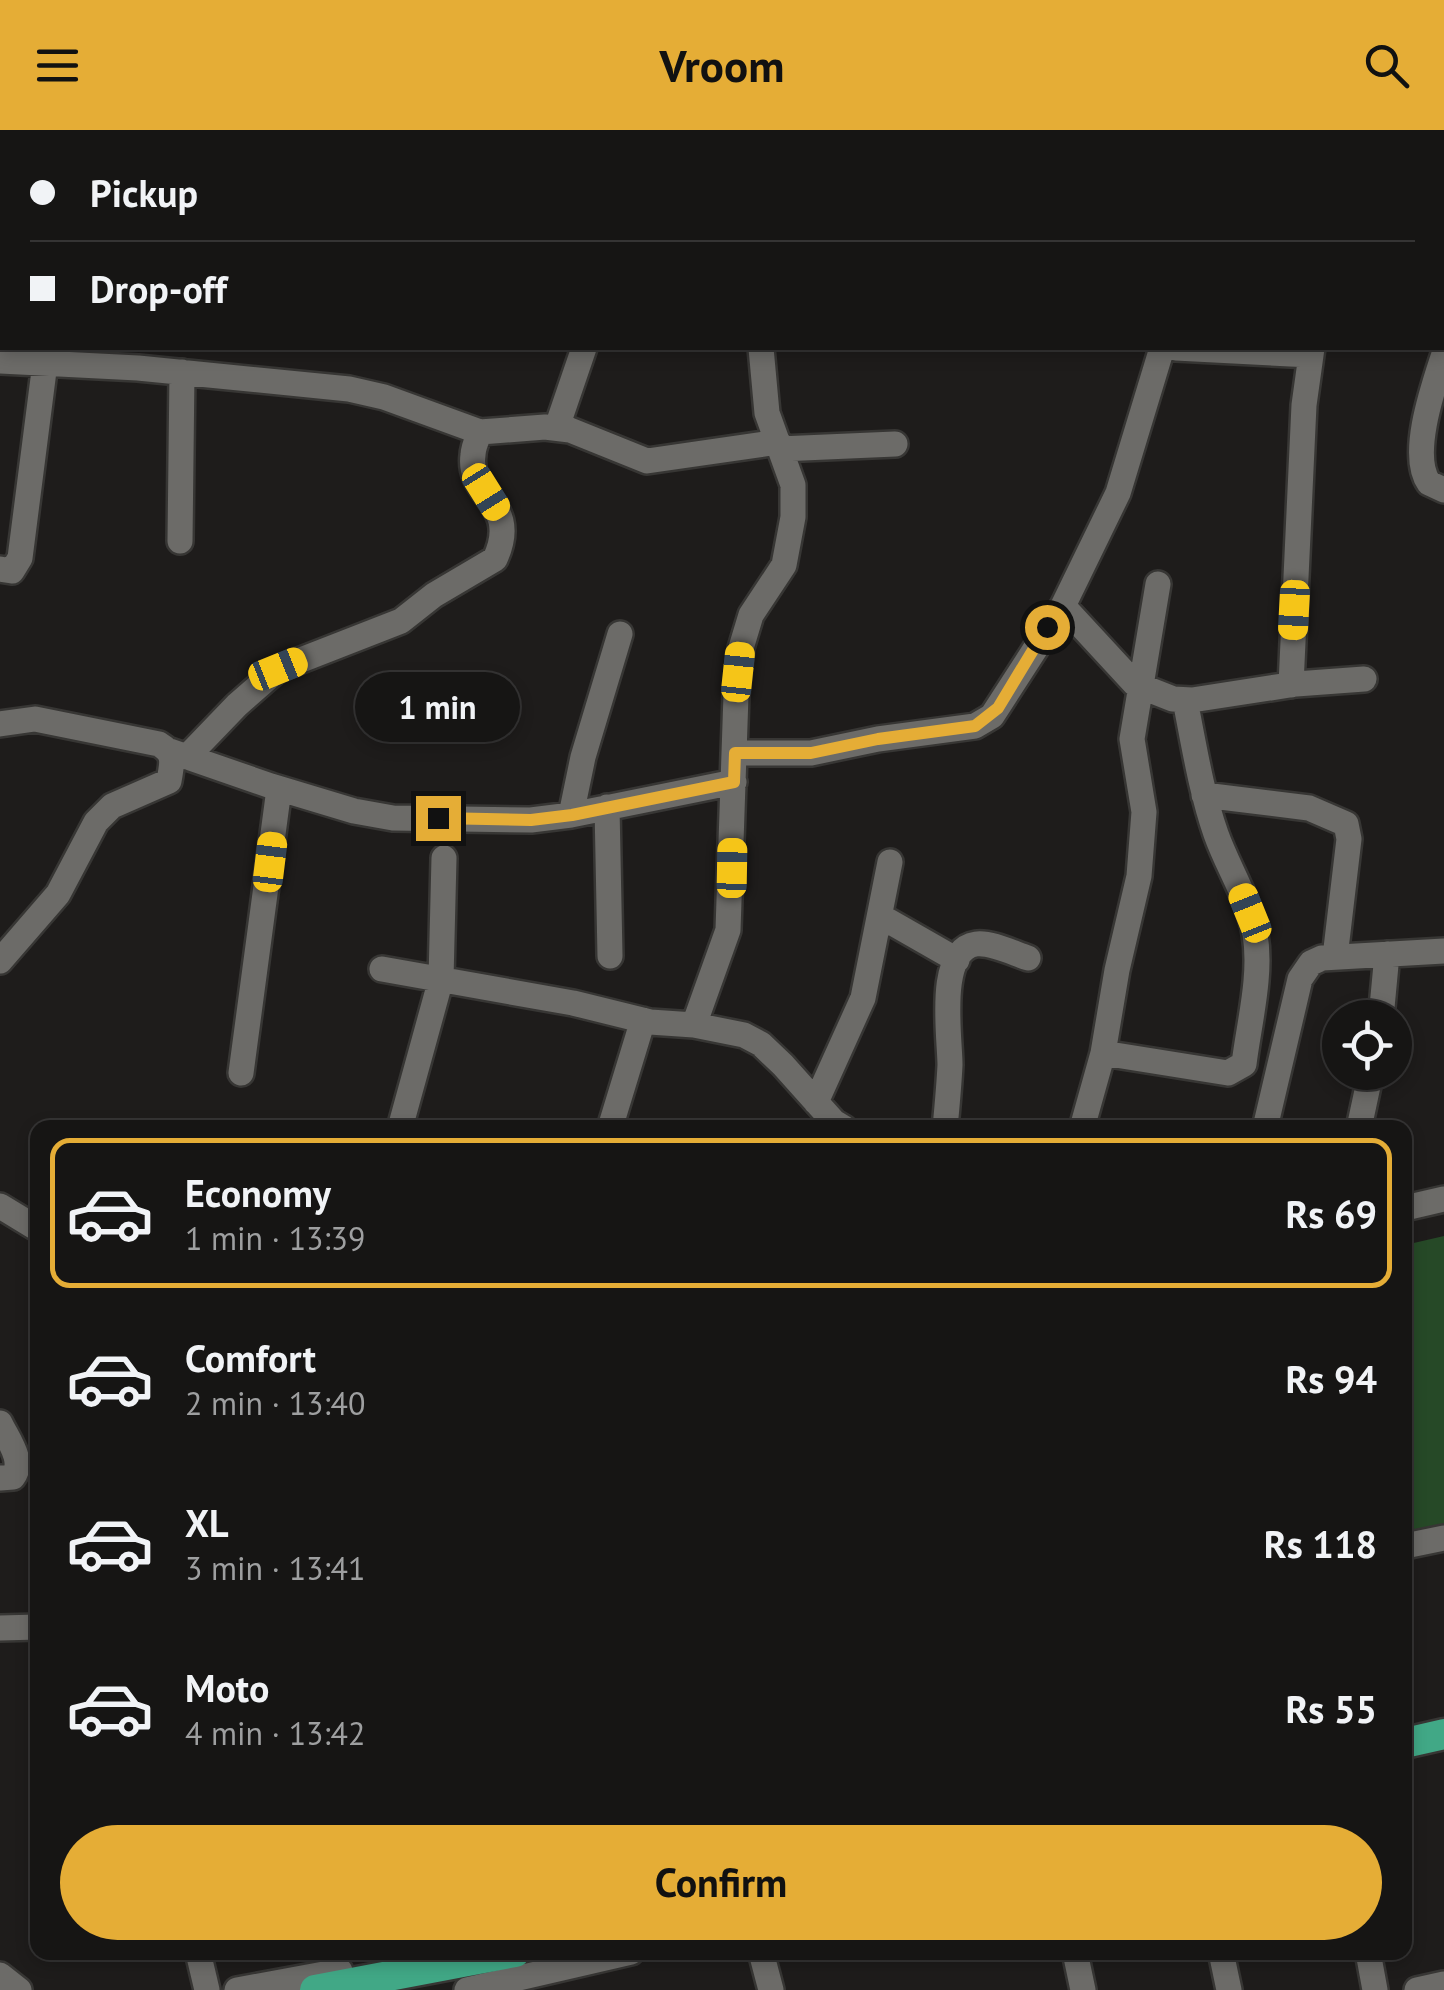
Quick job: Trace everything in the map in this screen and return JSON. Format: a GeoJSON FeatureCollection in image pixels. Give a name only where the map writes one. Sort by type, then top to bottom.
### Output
{"type":"FeatureCollection","features":[{"type":"Feature","properties":{"kind":"main road"},"geometry":{"type":"LineString","coordinates":[[1412,1741],[1444,1734]]}},
{"type":"Feature","properties":{"kind":"main road"},"geometry":{"type":"LineString","coordinates":[[323,1972],[438,1960]]}},
{"type":"Feature","properties":{"kind":"street"},"geometry":{"type":"LineString","coordinates":[[557,428],[583,350]]}},
{"type":"Feature","properties":{"kind":"street"},"geometry":{"type":"LineString","coordinates":[[694,1025],[728,930],[736,694],[744,635],[759,601],[780,574],[795,496],[767,413],[761,350]]}},
{"type":"Feature","properties":{"kind":"street"},"geometry":{"type":"LineString","coordinates":[[735,753],[811,753],[975,726],[998,708],[1063,606],[1118,494],[1161,350]]}},
{"type":"Feature","properties":{"kind":"street"},"geometry":{"type":"LineString","coordinates":[[1266,350],[1311,351],[1304,404],[1290,685]]}},
{"type":"Feature","properties":{"kind":"street"},"geometry":{"type":"LineString","coordinates":[[1444,354],[1428,406],[1421,465],[1429,483],[1444,490]]}},
{"type":"Feature","properties":{"kind":"street"},"geometry":{"type":"LineString","coordinates":[[0,569],[12,570],[20,558],[58,358]]}},
{"type":"Feature","properties":{"kind":"street"},"geometry":{"type":"LineString","coordinates":[[0,361],[150,358],[182,372],[365,392],[480,432],[557,428],[647,461],[779,446],[895,444]]}},
{"type":"Feature","properties":{"kind":"street"},"geometry":{"type":"LineString","coordinates":[[180,541],[182,372]]}},
{"type":"Feature","properties":{"kind":"street"},"geometry":{"type":"LineString","coordinates":[[0,961],[58,894],[96,822],[112,806],[169,781],[173,758],[278,669],[401,620],[434,595],[495,560],[504,530],[474,468],[472,457],[480,432]]}},
{"type":"Feature","properties":{"kind":"street"},"geometry":{"type":"LineString","coordinates":[[1084,1120],[1103,1053],[1139,876],[1144,812],[1132,739],[1158,584]]}},
{"type":"Feature","properties":{"kind":"street"},"geometry":{"type":"LineString","coordinates":[[1063,606],[1140,687],[1185,700],[1364,678]]}},
{"type":"Feature","properties":{"kind":"street"},"geometry":{"type":"LineString","coordinates":[[572,815],[583,757],[620,634]]}},
{"type":"Feature","properties":{"kind":"street"},"geometry":{"type":"LineString","coordinates":[[1103,1053],[1228,1073],[1244,1064],[1256,962],[1255,938],[1250,913],[1204,794],[1185,700]]}},
{"type":"Feature","properties":{"kind":"street"},"geometry":{"type":"LineString","coordinates":[[0,724],[35,719],[159,744],[279,789],[393,818],[531,820],[734,782]]}},
{"type":"Feature","properties":{"kind":"street"},"geometry":{"type":"LineString","coordinates":[[241,1074],[279,789]]}},
{"type":"Feature","properties":{"kind":"street"},"geometry":{"type":"LineString","coordinates":[[1204,794],[1309,808],[1346,824],[1349,839],[1334,958]]}},
{"type":"Feature","properties":{"kind":"street"},"geometry":{"type":"LineString","coordinates":[[607,807],[610,956]]}},
{"type":"Feature","properties":{"kind":"street"},"geometry":{"type":"LineString","coordinates":[[402,1120],[440,979],[444,858]]}},
{"type":"Feature","properties":{"kind":"street"},"geometry":{"type":"LineString","coordinates":[[816,1102],[863,998],[890,862]]}},
{"type":"Feature","properties":{"kind":"street"},"geometry":{"type":"LineString","coordinates":[[880,916],[956,960]]}},
{"type":"Feature","properties":{"kind":"street"},"geometry":{"type":"LineString","coordinates":[[946,1120],[947,996],[956,960],[964,949],[982,944],[1028,958]]}},
{"type":"Feature","properties":{"kind":"street"},"geometry":{"type":"LineString","coordinates":[[1267,1120],[1300,979],[1310,963],[1444,950]]}},
{"type":"Feature","properties":{"kind":"street"},"geometry":{"type":"LineString","coordinates":[[1383,1000],[1387,954]]}},
{"type":"Feature","properties":{"kind":"street"},"geometry":{"type":"LineString","coordinates":[[382,968],[643,1020],[744,1034],[760,1044],[832,1120]]}},
{"type":"Feature","properties":{"kind":"street"},"geometry":{"type":"LineString","coordinates":[[612,1120],[643,1020]]}},
{"type":"Feature","properties":{"kind":"street"},"geometry":{"type":"LineString","coordinates":[[1361,1120],[1366,1090]]}},
{"type":"Feature","properties":{"kind":"street"},"geometry":{"type":"LineString","coordinates":[[1412,1205],[1444,1199]]}},
{"type":"Feature","properties":{"kind":"street"},"geometry":{"type":"LineString","coordinates":[[0,1206],[30,1224]]}},
{"type":"Feature","properties":{"kind":"street"},"geometry":{"type":"LineString","coordinates":[[0,1423],[19,1467]]}},
{"type":"Feature","properties":{"kind":"street"},"geometry":{"type":"LineString","coordinates":[[1412,1545],[1444,1538]]}},
{"type":"Feature","properties":{"kind":"street"},"geometry":{"type":"LineString","coordinates":[[0,1628],[30,1627]]}},
{"type":"Feature","properties":{"kind":"street"},"geometry":{"type":"LineString","coordinates":[[200,1960],[206,1990]]}},
{"type":"Feature","properties":{"kind":"street"},"geometry":{"type":"LineString","coordinates":[[237,1990],[397,1960]]}},
{"type":"Feature","properties":{"kind":"street"},"geometry":{"type":"LineString","coordinates":[[476,1989],[597,1960]]}},
{"type":"Feature","properties":{"kind":"street"},"geometry":{"type":"LineString","coordinates":[[763,1960],[770,1990]]}},
{"type":"Feature","properties":{"kind":"street"},"geometry":{"type":"LineString","coordinates":[[1076,1960],[1082,1990]]}},
{"type":"Feature","properties":{"kind":"street"},"geometry":{"type":"LineString","coordinates":[[1223,1960],[1229,1990]]}},
{"type":"Feature","properties":{"kind":"street"},"geometry":{"type":"LineString","coordinates":[[1369,1960],[1374,1990]]}},
{"type":"Feature","properties":{"kind":"street"},"geometry":{"type":"LineString","coordinates":[[0,1975],[19,1990]]}},
{"type":"Feature","properties":{"kind":"street"},"geometry":{"type":"LineString","coordinates":[[1417,1990],[1444,1984]]}},
{"type":"Feature","properties":{"kind":"green space"},"geometry":{"type":"Polygon","coordinates":[[[1444,1236],[1444,1549],[1412,1555],[1412,1243],[1444,1236]]]}},
{"type":"Feature","properties":{"kind":"route"},"geometry":{"type":"LineString","coordinates":[[438,818],[531,820],[572,815],[734,782],[735,753],[811,753],[975,726],[998,708],[1047,627]]}}]}
